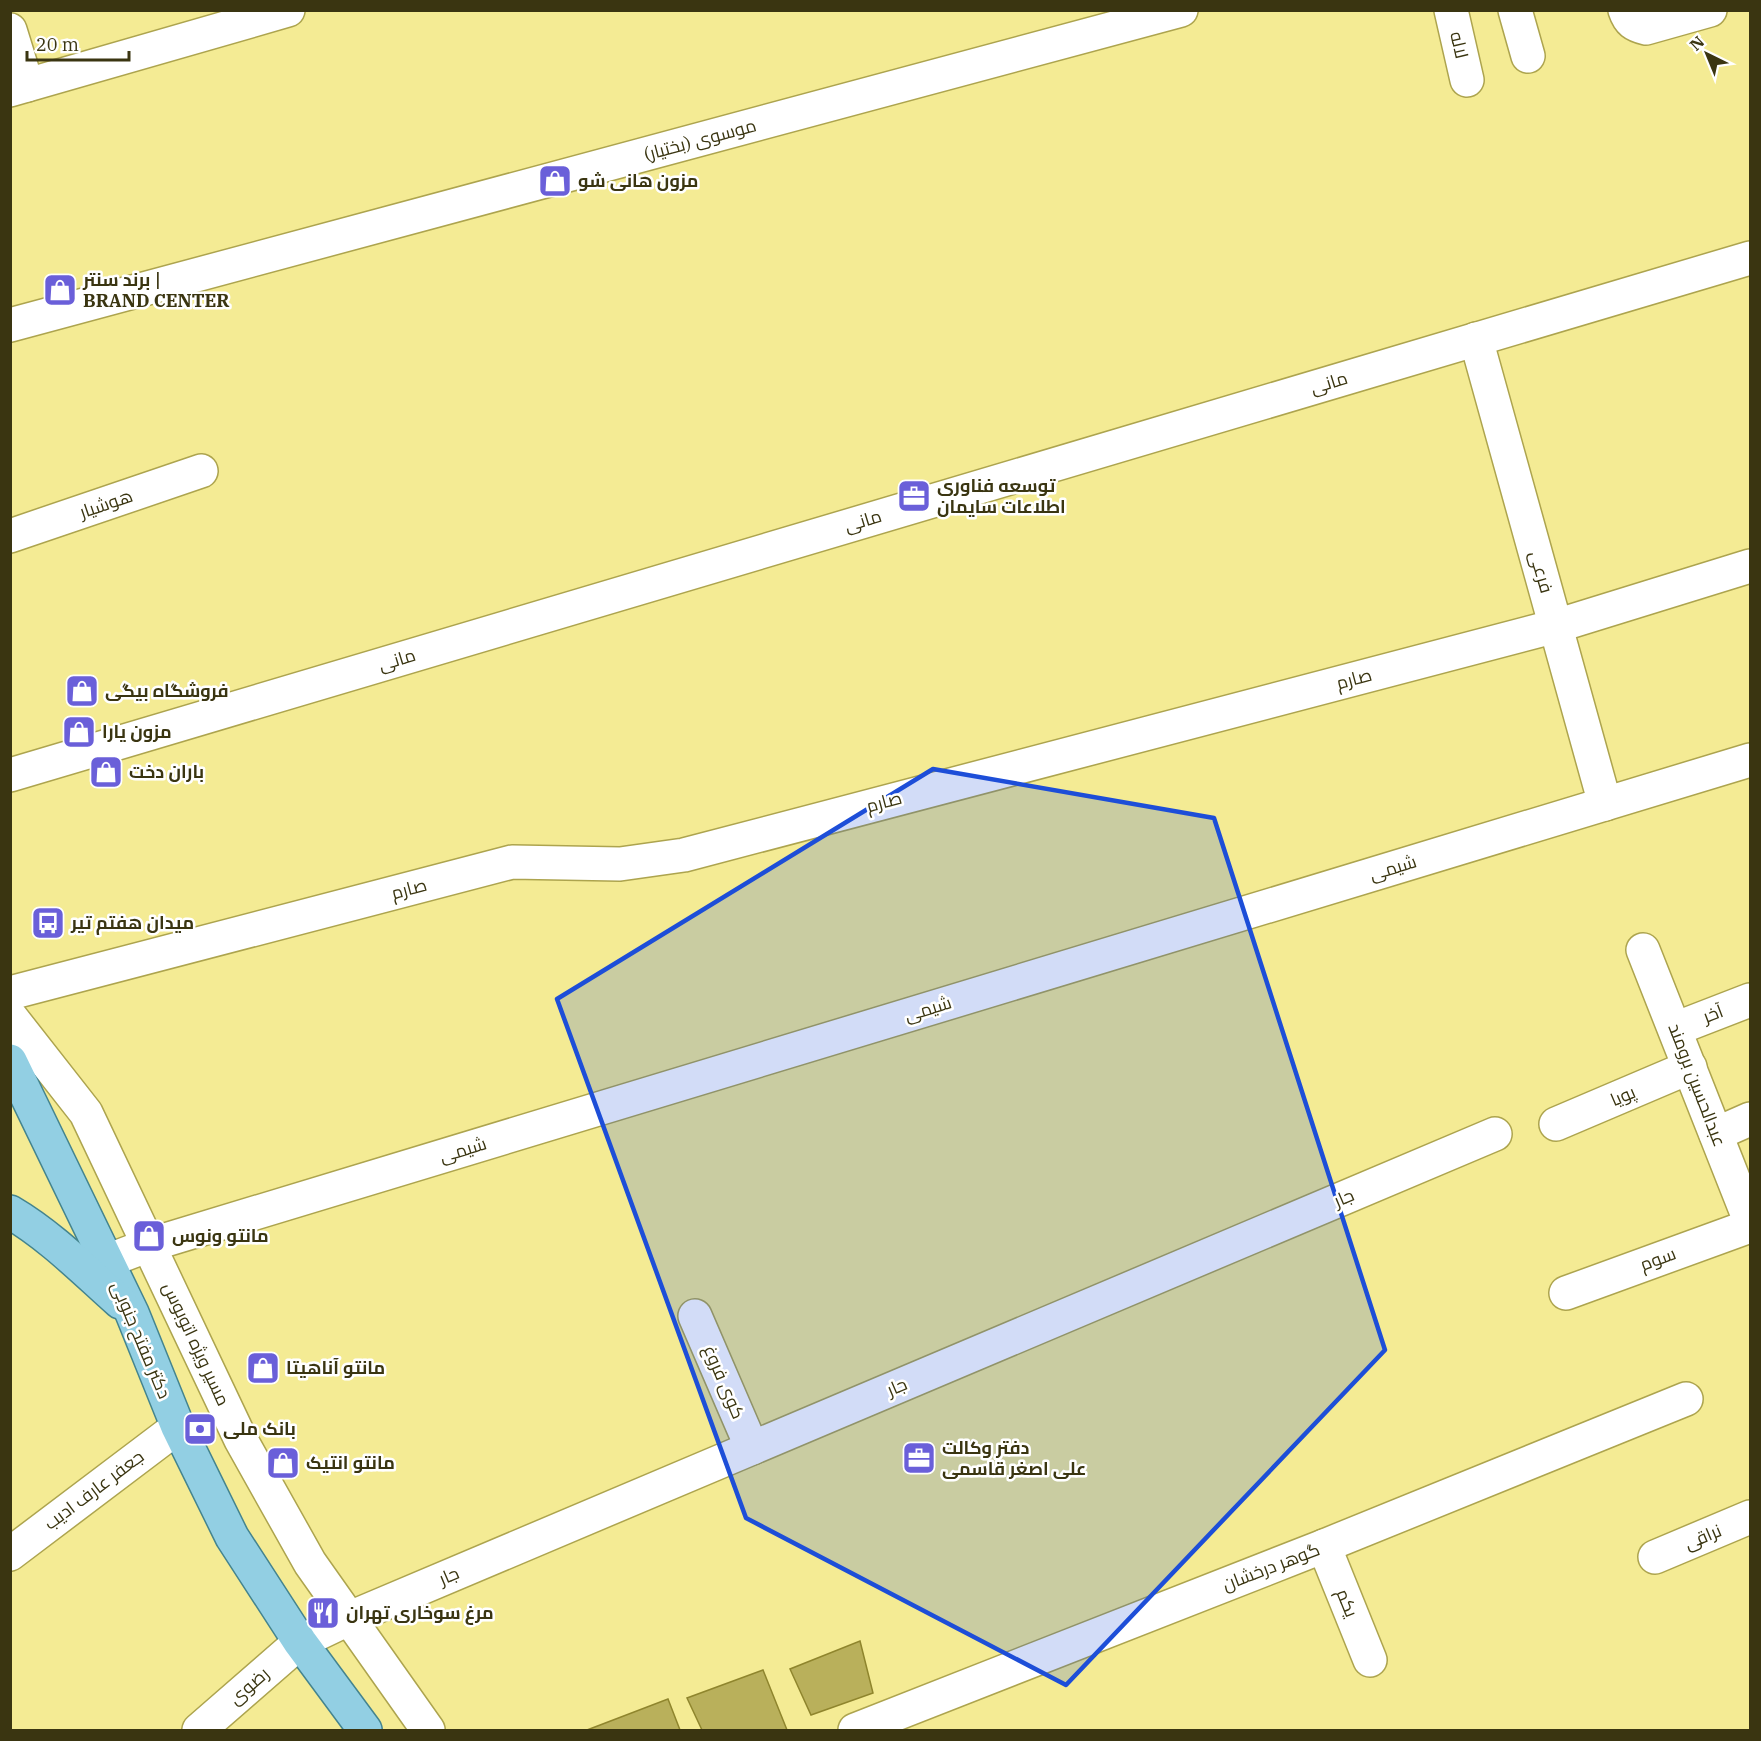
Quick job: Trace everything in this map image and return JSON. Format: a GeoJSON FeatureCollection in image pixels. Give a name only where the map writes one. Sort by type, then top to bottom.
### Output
{"type":"FeatureCollection","features":[{"type":"Feature","properties":{"kind":"main road","name":"دکتر مفتح جنوبی"},"geometry":{"type":"LineString","coordinates":[[10,1061],[132,1313],[178,1427],[232,1537],[300,1642],[365,1731]]}},
{"type":"Feature","properties":{"kind":"main road"},"geometry":{"type":"LineString","coordinates":[[10,1212],[46,1236],[132,1313]]}},
{"type":"Feature","properties":{"kind":"street"},"geometry":{"type":"LineString","coordinates":[[10,30],[19,88],[288,10]]}},
{"type":"Feature","properties":{"kind":"street","name":"موسوی (بختیار)"},"geometry":{"type":"LineString","coordinates":[[10,325],[1181,10]]}},
{"type":"Feature","properties":{"kind":"street","name":"لاله"},"geometry":{"type":"LineString","coordinates":[[1451,10],[1467,80]]}},
{"type":"Feature","properties":{"kind":"street"},"geometry":{"type":"LineString","coordinates":[[1515,10],[1528,56]]}},
{"type":"Feature","properties":{"kind":"street"},"geometry":{"type":"LineString","coordinates":[[1625,10],[1628,19],[1635,26],[1646,28],[1710,10]]}},
{"type":"Feature","properties":{"kind":"street","name":"مانی"},"geometry":{"type":"LineString","coordinates":[[10,775],[1750,258]]}},
{"type":"Feature","properties":{"kind":"street","name":"فرعی"},"geometry":{"type":"LineString","coordinates":[[1476,339],[1605,804]]}},
{"type":"Feature","properties":{"kind":"street","name":"هوشیار"},"geometry":{"type":"LineString","coordinates":[[10,536],[201,471]]}},
{"type":"Feature","properties":{"kind":"street","name":"صارم"},"geometry":{"type":"LineString","coordinates":[[10,993],[512,862],[620,864],[684,855],[1556,626],[1750,567]]}},
{"type":"Feature","properties":{"kind":"street","name":"شیمی"},"geometry":{"type":"LineString","coordinates":[[107,1261],[149,1245],[1750,760]]}},
{"type":"Feature","properties":{"kind":"street","name":"عبدالحسین برومند"},"geometry":{"type":"LineString","coordinates":[[1643,950],[1750,1221]]}},
{"type":"Feature","properties":{"kind":"street","name":"آخر"},"geometry":{"type":"LineString","coordinates":[[1675,1029],[1750,1000]]}},
{"type":"Feature","properties":{"kind":"street","name":"مسیر ویژه اتوبوس"},"geometry":{"type":"LineString","coordinates":[[10,1016],[86,1113],[241,1440],[310,1563],[428,1731]]}},
{"type":"Feature","properties":{"kind":"street","name":"پویا"},"geometry":{"type":"LineString","coordinates":[[1556,1124],[1690,1067]]}},
{"type":"Feature","properties":{"kind":"street"},"geometry":{"type":"LineString","coordinates":[[1716,1134],[1750,1119]]}},
{"type":"Feature","properties":{"kind":"street","name":"جار"},"geometry":{"type":"LineString","coordinates":[[300,1642],[350,1618],[1495,1134]]}},
{"type":"Feature","properties":{"kind":"street","name":"سوم"},"geometry":{"type":"LineString","coordinates":[[1566,1293],[1750,1226]]}},
{"type":"Feature","properties":{"kind":"street","name":"کوی فروغ"},"geometry":{"type":"LineString","coordinates":[[695,1316],[752,1448]]}},
{"type":"Feature","properties":{"kind":"street","name":"گوهر درخشان"},"geometry":{"type":"LineString","coordinates":[[855,1731],[1324,1546],[1686,1399]]}},
{"type":"Feature","properties":{"kind":"street","name":"جعفر عارف ادیب"},"geometry":{"type":"LineString","coordinates":[[10,1554],[178,1427]]}},
{"type":"Feature","properties":{"kind":"street","name":"نراقی"},"geometry":{"type":"LineString","coordinates":[[1654,1557],[1750,1517]]}},
{"type":"Feature","properties":{"kind":"street","name":"یکم"},"geometry":{"type":"LineString","coordinates":[[1324,1546],[1370,1660]]}},
{"type":"Feature","properties":{"kind":"street","name":"رضوی"},"geometry":{"type":"LineString","coordinates":[[198,1731],[300,1642]]}},
{"type":"Feature","properties":{"kind":"highlighted area"},"geometry":{"type":"Polygon","coordinates":[[[933,769],[1214,818],[1385,1350],[1066,1685],[746,1518],[557,999],[933,769]]]}},
{"type":"Feature","properties":{"kind":"building"},"geometry":{"type":"Polygon","coordinates":[[[860,1641],[873,1693],[811,1715],[790,1669],[860,1641]]]}},
{"type":"Feature","properties":{"kind":"building"},"geometry":{"type":"Polygon","coordinates":[[[763,1670],[787,1730],[702,1730],[687,1698],[763,1670]]]}},
{"type":"Feature","properties":{"kind":"building"},"geometry":{"type":"Polygon","coordinates":[[[668,1699],[680,1730],[587,1730],[668,1699]]]}},
{"type":"Feature","properties":{"kind":"place","name":"مزون هانی شو"},"geometry":{"type":"Point","coordinates":[555,181]}},
{"type":"Feature","properties":{"kind":"place","name":"برند سنتر | BRAND CENTER"},"geometry":{"type":"Point","coordinates":[60,290]}},
{"type":"Feature","properties":{"kind":"place","name":"توسعه فناوری اطلاعات سایمان"},"geometry":{"type":"Point","coordinates":[914,496]}},
{"type":"Feature","properties":{"kind":"place","name":"فروشگاه بیگی"},"geometry":{"type":"Point","coordinates":[82,691]}},
{"type":"Feature","properties":{"kind":"place","name":"مزون یارا"},"geometry":{"type":"Point","coordinates":[79,732]}},
{"type":"Feature","properties":{"kind":"place","name":"باران دخت"},"geometry":{"type":"Point","coordinates":[106,772]}},
{"type":"Feature","properties":{"kind":"place","name":"میدان هفتم تیر"},"geometry":{"type":"Point","coordinates":[48,923]}},
{"type":"Feature","properties":{"kind":"place","name":"مانتو ونوس"},"geometry":{"type":"Point","coordinates":[149,1236]}},
{"type":"Feature","properties":{"kind":"place","name":"مانتو آناهیتا"},"geometry":{"type":"Point","coordinates":[263,1368]}},
{"type":"Feature","properties":{"kind":"place","name":"بانک ملی"},"geometry":{"type":"Point","coordinates":[200,1429]}},
{"type":"Feature","properties":{"kind":"place","name":"دفتر وکالت علی اصغر قاسمی"},"geometry":{"type":"Point","coordinates":[919,1458]}},
{"type":"Feature","properties":{"kind":"place","name":"مانتو انتیک"},"geometry":{"type":"Point","coordinates":[283,1463]}},
{"type":"Feature","properties":{"kind":"place","name":"مرغ سوخاری تهران"},"geometry":{"type":"Point","coordinates":[323,1613]}}]}
